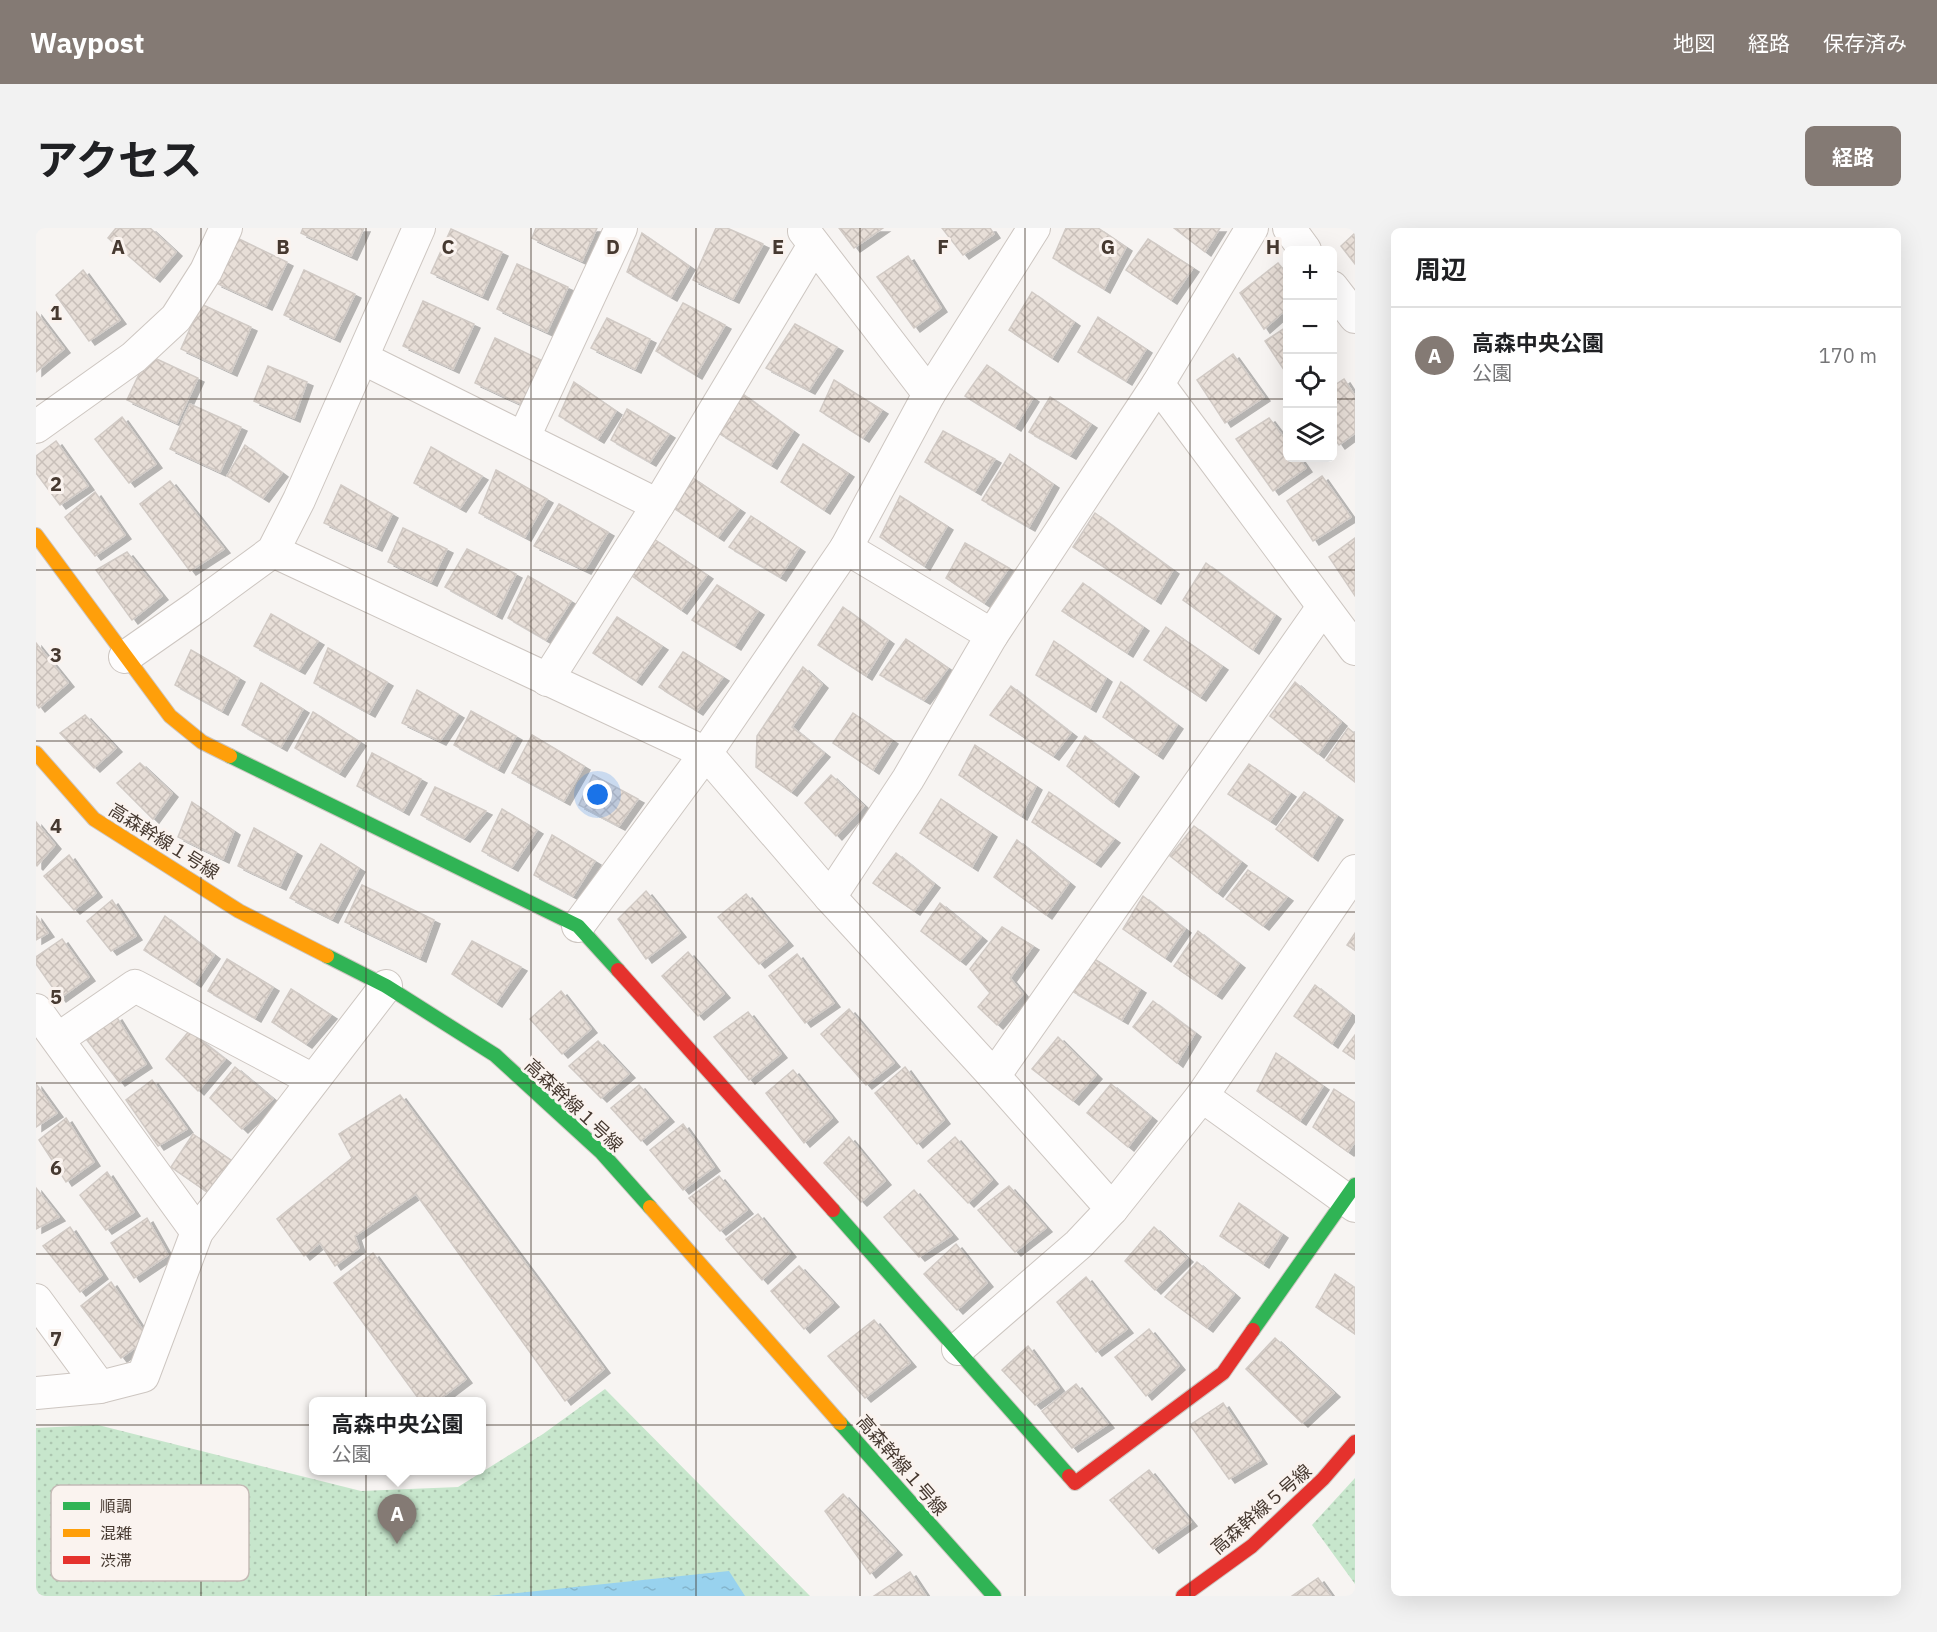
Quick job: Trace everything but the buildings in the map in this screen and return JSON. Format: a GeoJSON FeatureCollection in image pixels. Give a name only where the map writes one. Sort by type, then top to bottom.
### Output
{"type":"FeatureCollection","features":[{"type":"Feature","properties":{"kind":"street"},"geometry":{"type":"LineString","coordinates":[[36,427],[134,357],[176,318],[206,271],[226,228]]}},
{"type":"Feature","properties":{"kind":"street"},"geometry":{"type":"LineString","coordinates":[[125,657],[273,551],[299,500],[419,228]]}},
{"type":"Feature","properties":{"kind":"street"},"geometry":{"type":"LineString","coordinates":[[524,437],[621,228]]}},
{"type":"Feature","properties":{"kind":"street"},"geometry":{"type":"LineString","coordinates":[[578,926],[706,753],[846,548],[929,394],[1034,228]]}},
{"type":"Feature","properties":{"kind":"street"},"geometry":{"type":"LineString","coordinates":[[830,897],[908,778],[992,635],[1158,384],[1252,228]]}},
{"type":"Feature","properties":{"kind":"street"},"geometry":{"type":"LineString","coordinates":[[1288,228],[1302,246]]}},
{"type":"Feature","properties":{"kind":"street"},"geometry":{"type":"LineString","coordinates":[[547,680],[658,505],[808,237],[929,394]]}},
{"type":"Feature","properties":{"kind":"street"},"geometry":{"type":"LineString","coordinates":[[1337,294],[1355,317]]}},
{"type":"Feature","properties":{"kind":"street"},"geometry":{"type":"LineString","coordinates":[[362,358],[658,505]]}},
{"type":"Feature","properties":{"kind":"street"},"geometry":{"type":"LineString","coordinates":[[1158,384],[1355,649]]}},
{"type":"Feature","properties":{"kind":"street"},"geometry":{"type":"LineString","coordinates":[[36,535],[170,716],[202,742],[578,926],[958,1349],[1075,1484],[1223,1372],[1352,1197],[1202,1096]]}},
{"type":"Feature","properties":{"kind":"street"},"geometry":{"type":"LineString","coordinates":[[846,548],[992,635]]}},
{"type":"Feature","properties":{"kind":"street"},"geometry":{"type":"LineString","coordinates":[[273,551],[706,753],[830,897],[1112,1209]]}},
{"type":"Feature","properties":{"kind":"street"},"geometry":{"type":"LineString","coordinates":[[994,1076],[1323,607]]}},
{"type":"Feature","properties":{"kind":"street","name":"高森幹線１号線"},"geometry":{"type":"LineString","coordinates":[[36,753],[94,819],[239,911],[386,986],[495,1056],[600,1152],[994,1596]]}},
{"type":"Feature","properties":{"kind":"street"},"geometry":{"type":"LineString","coordinates":[[958,1349],[1079,1244],[1112,1209],[1202,1096],[1355,871]]}},
{"type":"Feature","properties":{"kind":"street"},"geometry":{"type":"LineString","coordinates":[[58,1039],[135,986],[313,1080]]}},
{"type":"Feature","properties":{"kind":"street"},"geometry":{"type":"LineString","coordinates":[[36,1393],[100,1387],[143,1376],[197,1232],[386,986]]}},
{"type":"Feature","properties":{"kind":"street"},"geometry":{"type":"LineString","coordinates":[[36,1010],[197,1232]]}},
{"type":"Feature","properties":{"kind":"street"},"geometry":{"type":"LineString","coordinates":[[36,1300],[100,1387]]}},
{"type":"Feature","properties":{"kind":"street","name":"高森幹線５号線"},"geometry":{"type":"LineString","coordinates":[[1183,1596],[1252,1546],[1323,1479],[1355,1442]]}},
{"type":"Feature","properties":{"kind":"green space"},"geometry":{"type":"Polygon","coordinates":[[[605,1389],[810,1596],[36,1596],[36,1428],[98,1425],[361,1491],[458,1487],[477,1475],[486,1475],[486,1470],[543,1434],[605,1389]]]}},
{"type":"Feature","properties":{"kind":"green space"},"geometry":{"type":"Polygon","coordinates":[[[1355,1478],[1355,1584],[1312,1525],[1355,1478]]]}},
{"type":"Feature","properties":{"kind":"water"},"geometry":{"type":"Polygon","coordinates":[[[729,1571],[745,1596],[488,1596],[729,1571]]]}},
{"type":"Feature","properties":{"kind":"traffic: fast"},"geometry":{"type":"LineString","coordinates":[[230,756],[578,926],[618,970]]}},
{"type":"Feature","properties":{"kind":"traffic: fast"},"geometry":{"type":"LineString","coordinates":[[327,956],[386,986],[495,1055],[601,1152],[650,1207]]}},
{"type":"Feature","properties":{"kind":"traffic: fast"},"geometry":{"type":"LineString","coordinates":[[1253,1330],[1355,1185]]}},
{"type":"Feature","properties":{"kind":"traffic: fast"},"geometry":{"type":"LineString","coordinates":[[833,1210],[1069,1476]]}},
{"type":"Feature","properties":{"kind":"traffic: fast"},"geometry":{"type":"LineString","coordinates":[[840,1423],[994,1596]]}},
{"type":"Feature","properties":{"kind":"traffic: slow"},"geometry":{"type":"LineString","coordinates":[[36,535],[170,716],[202,742],[230,756]]}},
{"type":"Feature","properties":{"kind":"traffic: slow"},"geometry":{"type":"LineString","coordinates":[[36,753],[94,819],[239,911],[327,956]]}},
{"type":"Feature","properties":{"kind":"traffic: slow"},"geometry":{"type":"LineString","coordinates":[[650,1207],[840,1423]]}},
{"type":"Feature","properties":{"kind":"traffic: jam"},"geometry":{"type":"LineString","coordinates":[[618,970],[833,1210]]}},
{"type":"Feature","properties":{"kind":"traffic: jam"},"geometry":{"type":"LineString","coordinates":[[1069,1476],[1075,1483],[1223,1373],[1253,1330]]}},
{"type":"Feature","properties":{"kind":"traffic: jam"},"geometry":{"type":"LineString","coordinates":[[1183,1596],[1252,1546],[1323,1479],[1355,1442]]}},
{"type":"Feature","properties":{"kind":"place","name":"高森中央公園"},"geometry":{"type":"Point","coordinates":[397,1544]}}]}
